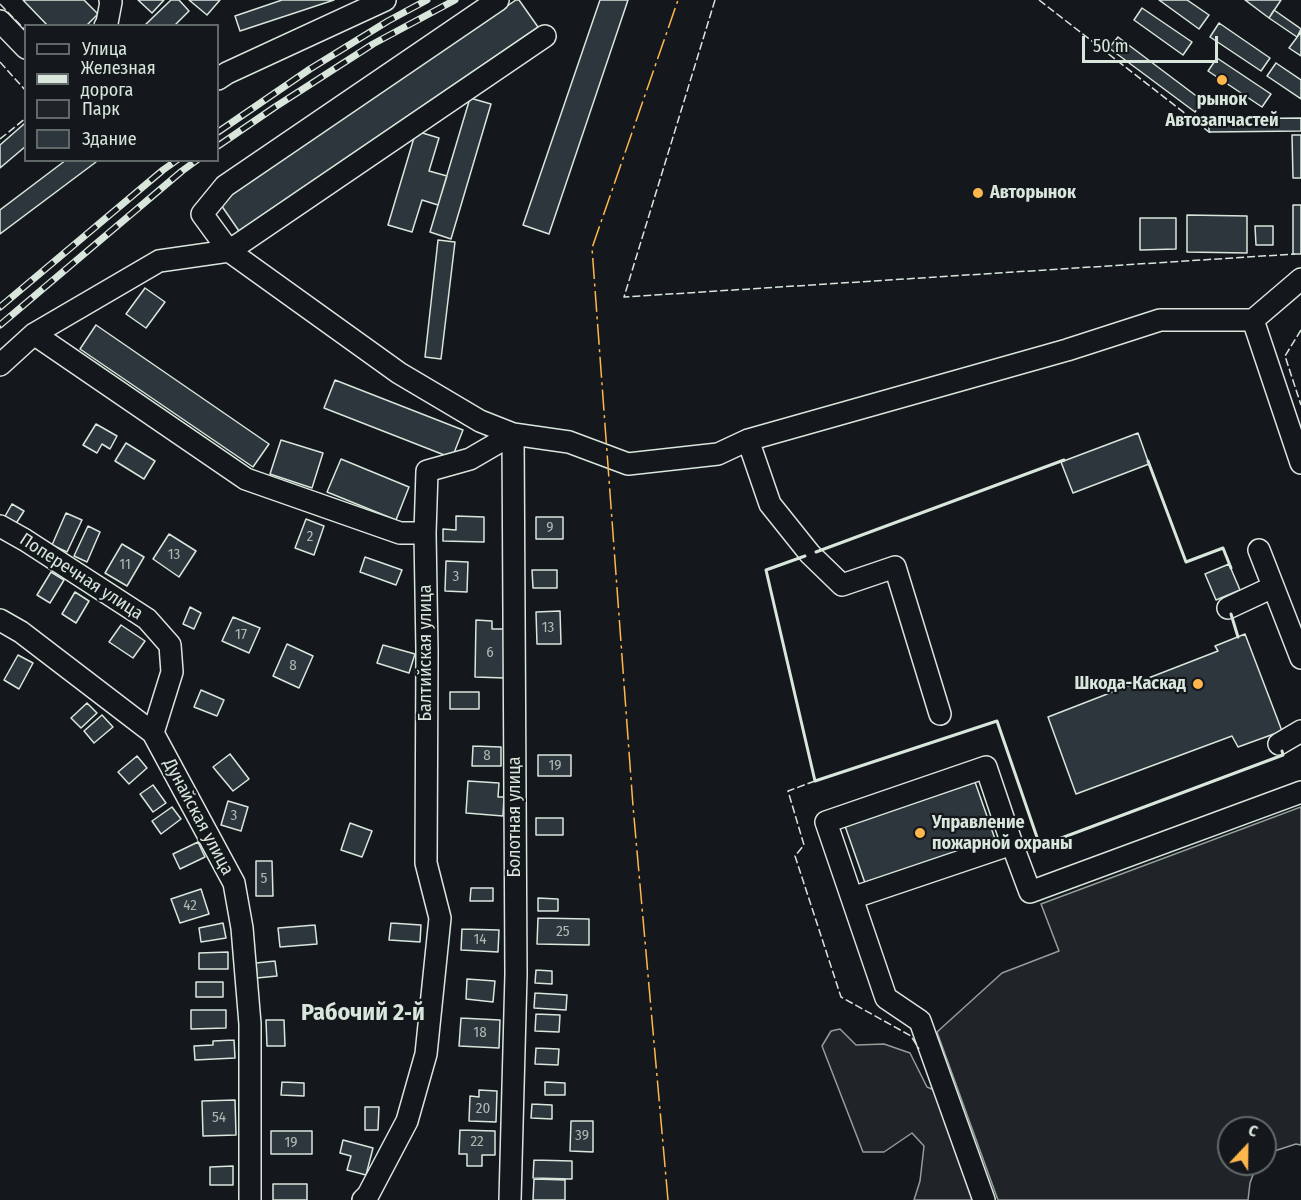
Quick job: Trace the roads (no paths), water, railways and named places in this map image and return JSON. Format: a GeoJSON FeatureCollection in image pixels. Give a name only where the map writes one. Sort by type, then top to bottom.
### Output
{"type":"FeatureCollection","features":[{"type":"Feature","properties":{"kind":"street"},"geometry":{"type":"LineString","coordinates":[[106,24],[110,0]]}},
{"type":"Feature","properties":{"kind":"street"},"geometry":{"type":"LineString","coordinates":[[219,78],[385,0]]}},
{"type":"Feature","properties":{"kind":"street"},"geometry":{"type":"LineString","coordinates":[[498,0],[225,186],[202,214],[229,251],[399,373],[480,421],[513,434],[569,441],[628,464],[718,454],[748,440],[1067,350],[1160,320],[1253,320],[1301,279]]}},
{"type":"Feature","properties":{"kind":"street"},"geometry":{"type":"LineString","coordinates":[[0,21],[24,46]]}},
{"type":"Feature","properties":{"kind":"street"},"geometry":{"type":"LineString","coordinates":[[0,365],[34,334],[159,261],[229,251],[545,36]]}},
{"type":"Feature","properties":{"kind":"street"},"geometry":{"type":"LineString","coordinates":[[1253,320],[1301,463]]}},
{"type":"Feature","properties":{"kind":"street"},"geometry":{"type":"LineString","coordinates":[[34,334],[246,479],[400,533],[425,533]]}},
{"type":"Feature","properties":{"kind":"street","name":"Балтийская улица"},"geometry":{"type":"LineString","coordinates":[[363,1200],[368,1195],[407,1121],[417,1087],[426,1054],[440,918],[426,863],[425,533],[427,471],[470,459],[513,434]]}},
{"type":"Feature","properties":{"kind":"street","name":"Болотная улица"},"geometry":{"type":"LineString","coordinates":[[510,1200],[516,974],[513,434]]}},
{"type":"Feature","properties":{"kind":"street"},"geometry":{"type":"LineString","coordinates":[[748,440],[770,504],[810,554],[842,585],[895,567],[940,714]]}},
{"type":"Feature","properties":{"kind":"street","name":"Поперечная улица"},"geometry":{"type":"LineString","coordinates":[[0,526],[147,619],[170,645],[172,672],[153,733]]}},
{"type":"Feature","properties":{"kind":"street"},"geometry":{"type":"LineString","coordinates":[[1259,550],[1301,658]]}},
{"type":"Feature","properties":{"kind":"street"},"geometry":{"type":"LineString","coordinates":[[1228,608],[1273,587]]}},
{"type":"Feature","properties":{"kind":"street","name":"Дунайская улица"},"geometry":{"type":"LineString","coordinates":[[0,620],[21,632],[153,733],[234,883],[242,928],[250,1023],[250,1200]]}},
{"type":"Feature","properties":{"kind":"street"},"geometry":{"type":"LineString","coordinates":[[1279,744],[1301,732]]}},
{"type":"Feature","properties":{"kind":"street"},"geometry":{"type":"LineString","coordinates":[[984,1200],[920,1021],[886,998],[826,822],[986,767],[1030,892],[1301,792]]}},
{"type":"Feature","properties":{"kind":"street"},"geometry":{"type":"LineString","coordinates":[[852,898],[1012,844]]}},
{"type":"Feature","properties":{"kind":"railway"},"geometry":{"type":"LineString","coordinates":[[219,131],[310,69],[427,0]]}},
{"type":"Feature","properties":{"kind":"railway"},"geometry":{"type":"LineString","coordinates":[[219,145],[373,44],[455,0]]}},
{"type":"Feature","properties":{"kind":"railway"},"geometry":{"type":"LineString","coordinates":[[0,307],[174,162]]}},
{"type":"Feature","properties":{"kind":"railway"},"geometry":{"type":"LineString","coordinates":[[0,325],[194,162]]}},
{"type":"Feature","properties":{"kind":"place","name":"рынок Автозапчастей"},"geometry":{"type":"Point","coordinates":[1222,80]}},
{"type":"Feature","properties":{"kind":"place","name":"Авторынок"},"geometry":{"type":"Point","coordinates":[978,193]}},
{"type":"Feature","properties":{"kind":"place","name":"Шкода-Каскад"},"geometry":{"type":"Point","coordinates":[1198,684]}},
{"type":"Feature","properties":{"kind":"place","name":"Управление пожарной охраны"},"geometry":{"type":"Point","coordinates":[920,833]}},
{"type":"Feature","properties":{"kind":"district","name":"Рабочий 2‑й"},"geometry":{"type":"Point","coordinates":[363,1013]}}]}
